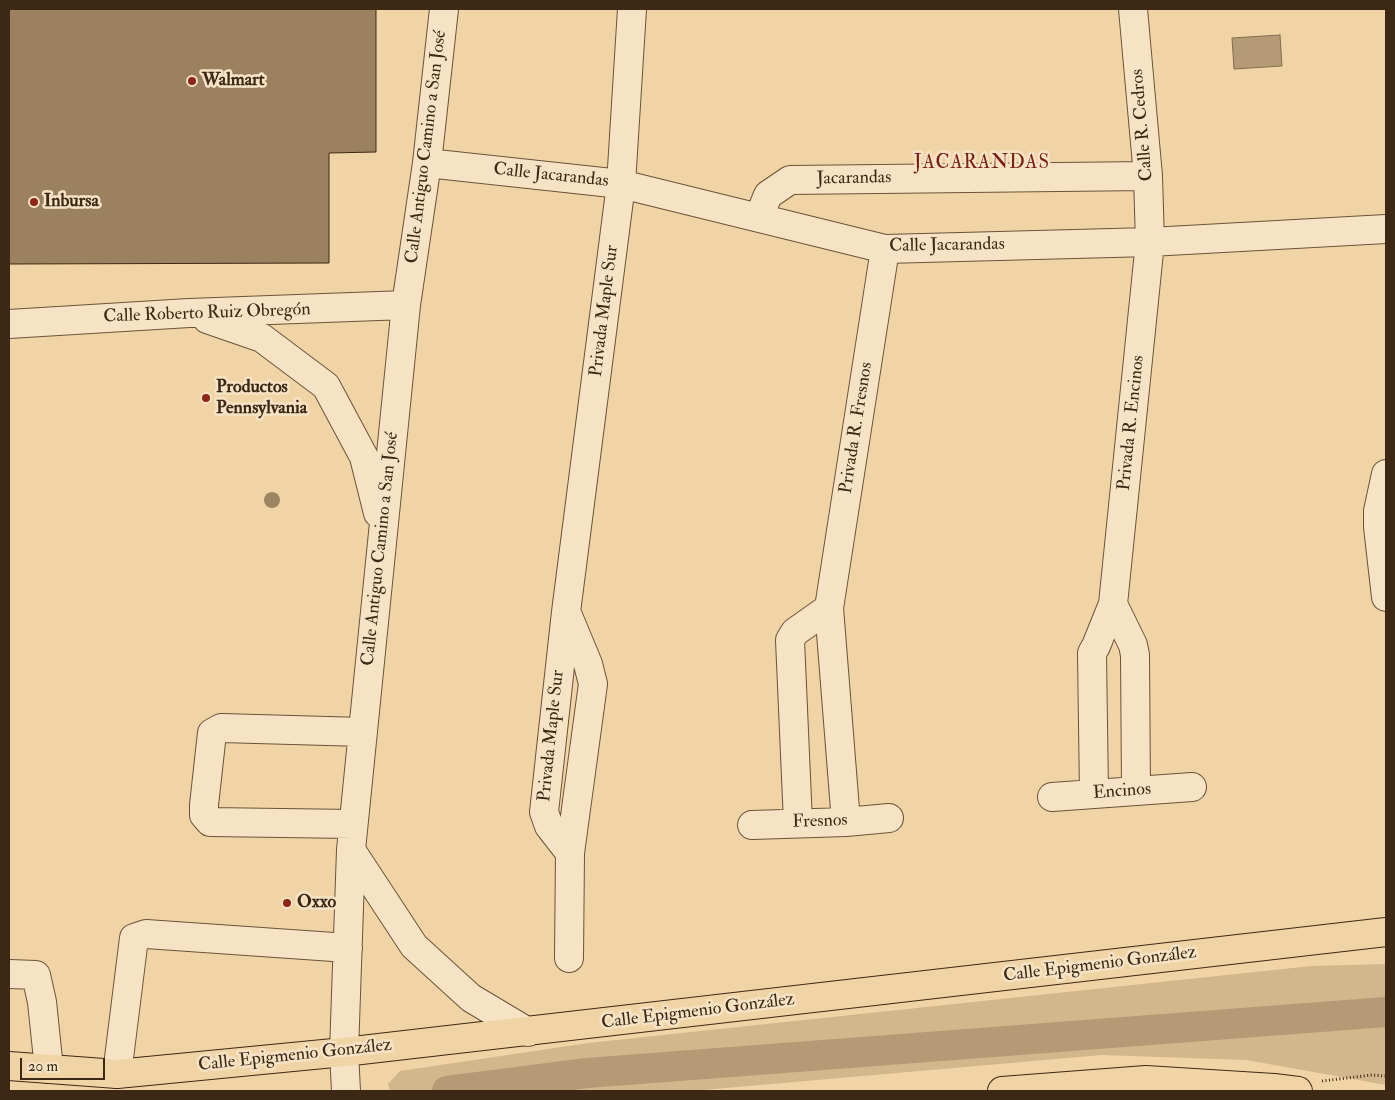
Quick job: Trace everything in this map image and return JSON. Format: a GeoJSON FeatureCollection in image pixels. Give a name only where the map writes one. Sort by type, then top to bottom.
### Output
{"type":"FeatureCollection","features":[{"type":"Feature","properties":{"kind":"main road","name":"Calle Epigmenio González"},"geometry":{"type":"LineString","coordinates":[[9,1066],[117,1074],[344,1058],[528,1032],[1386,932]]}},
{"type":"Feature","properties":{"kind":"main road"},"geometry":{"type":"LineString","coordinates":[[1002,1091],[1146,1080],[1286,1090]]}},
{"type":"Feature","properties":{"kind":"street","name":"Calle Antiguo Camino a San José"},"geometry":{"type":"LineString","coordinates":[[346,1091],[344,1058],[352,837],[406,306],[427,163],[444,9]]}},
{"type":"Feature","properties":{"kind":"street","name":"Privada Maple Sur"},"geometry":{"type":"LineString","coordinates":[[569,958],[570,853],[549,826],[544,812],[566,612],[621,184],[632,9]]}},
{"type":"Feature","properties":{"kind":"street","name":"Calle R. Cedros"},"geometry":{"type":"LineString","coordinates":[[1133,9],[1148,176],[1150,242]]}},
{"type":"Feature","properties":{"kind":"street","name":"Calle Jacarandas"},"geometry":{"type":"LineString","coordinates":[[427,163],[621,184],[885,248],[1150,242],[1386,229]]}},
{"type":"Feature","properties":{"kind":"street","name":"Jacarandas"},"geometry":{"type":"LineString","coordinates":[[759,217],[768,195],[790,180],[1148,176]]}},
{"type":"Feature","properties":{"kind":"street","name":"Privada R. Encinos"},"geometry":{"type":"LineString","coordinates":[[1094,794],[1092,653],[1113,604],[1150,242]]}},
{"type":"Feature","properties":{"kind":"street","name":"Privada R. Fresnos"},"geometry":{"type":"LineString","coordinates":[[846,822],[829,608],[885,248]]}},
{"type":"Feature","properties":{"kind":"street","name":"Calle Roberto Ruiz Obregón"},"geometry":{"type":"LineString","coordinates":[[9,324],[188,313],[406,306]]}},
{"type":"Feature","properties":{"kind":"street"},"geometry":{"type":"LineString","coordinates":[[188,313],[262,338],[326,386],[364,457],[383,531]]}},
{"type":"Feature","properties":{"kind":"street"},"geometry":{"type":"LineString","coordinates":[[1386,474],[1378,511],[1386,597]]}},
{"type":"Feature","properties":{"kind":"street"},"geometry":{"type":"LineString","coordinates":[[1113,604],[1133,645],[1135,655],[1136,791]]}},
{"type":"Feature","properties":{"kind":"street"},"geometry":{"type":"LineString","coordinates":[[798,823],[790,640],[795,632],[829,608]]}},
{"type":"Feature","properties":{"kind":"street"},"geometry":{"type":"LineString","coordinates":[[363,732],[221,728],[212,733],[204,815],[210,822],[352,837],[414,946],[471,998],[528,1032]]}},
{"type":"Feature","properties":{"kind":"street","name":"Encinos"},"geometry":{"type":"LineString","coordinates":[[1052,797],[1192,787]]}},
{"type":"Feature","properties":{"kind":"street","name":"Fresnos"},"geometry":{"type":"LineString","coordinates":[[752,825],[846,822],[889,818]]}},
{"type":"Feature","properties":{"kind":"street"},"geometry":{"type":"LineString","coordinates":[[117,1074],[134,938],[146,934],[348,948]]}},
{"type":"Feature","properties":{"kind":"street"},"geometry":{"type":"LineString","coordinates":[[9,974],[36,975],[42,1002],[49,1069]]}},
{"type":"Feature","properties":{"kind":"path"},"geometry":{"type":"LineString","coordinates":[[1286,1090],[1312,1082],[1372,1075],[1386,1076]]}},
{"type":"Feature","properties":{"kind":"shaded area"},"geometry":{"type":"Polygon","coordinates":[[[1280,35],[1282,66],[1234,69],[1232,38],[1280,35]]]}},
{"type":"Feature","properties":{"kind":"shaded area"},"geometry":{"type":"Polygon","coordinates":[[[1386,964],[1386,1085],[1246,1060],[1102,1055],[692,1091],[390,1091],[388,1084],[400,1071],[588,1043],[1311,966],[1386,964]]]}},
{"type":"Feature","properties":{"kind":"building","name":"Walmart"},"geometry":{"type":"Polygon","coordinates":[[[9,9],[376,9],[376,152],[329,153],[329,263],[9,264],[9,9]]]}},
{"type":"Feature","properties":{"kind":"waterway"},"geometry":{"type":"LineString","coordinates":[[447,1091],[587,1073],[1386,1012]]}},
{"type":"Feature","properties":{"kind":"place","name":"Walmart"},"geometry":{"type":"Point","coordinates":[192,81]}},
{"type":"Feature","properties":{"kind":"place","name":"Inbursa"},"geometry":{"type":"Point","coordinates":[34,202]}},
{"type":"Feature","properties":{"kind":"place","name":"Productos Pennsylvania"},"geometry":{"type":"Point","coordinates":[206,398]}},
{"type":"Feature","properties":{"kind":"place","name":"Oxxo"},"geometry":{"type":"Point","coordinates":[287,903]}},
{"type":"Feature","properties":{"kind":"district","name":"JACARANDAS"},"geometry":{"type":"Point","coordinates":[982,164]}}]}
